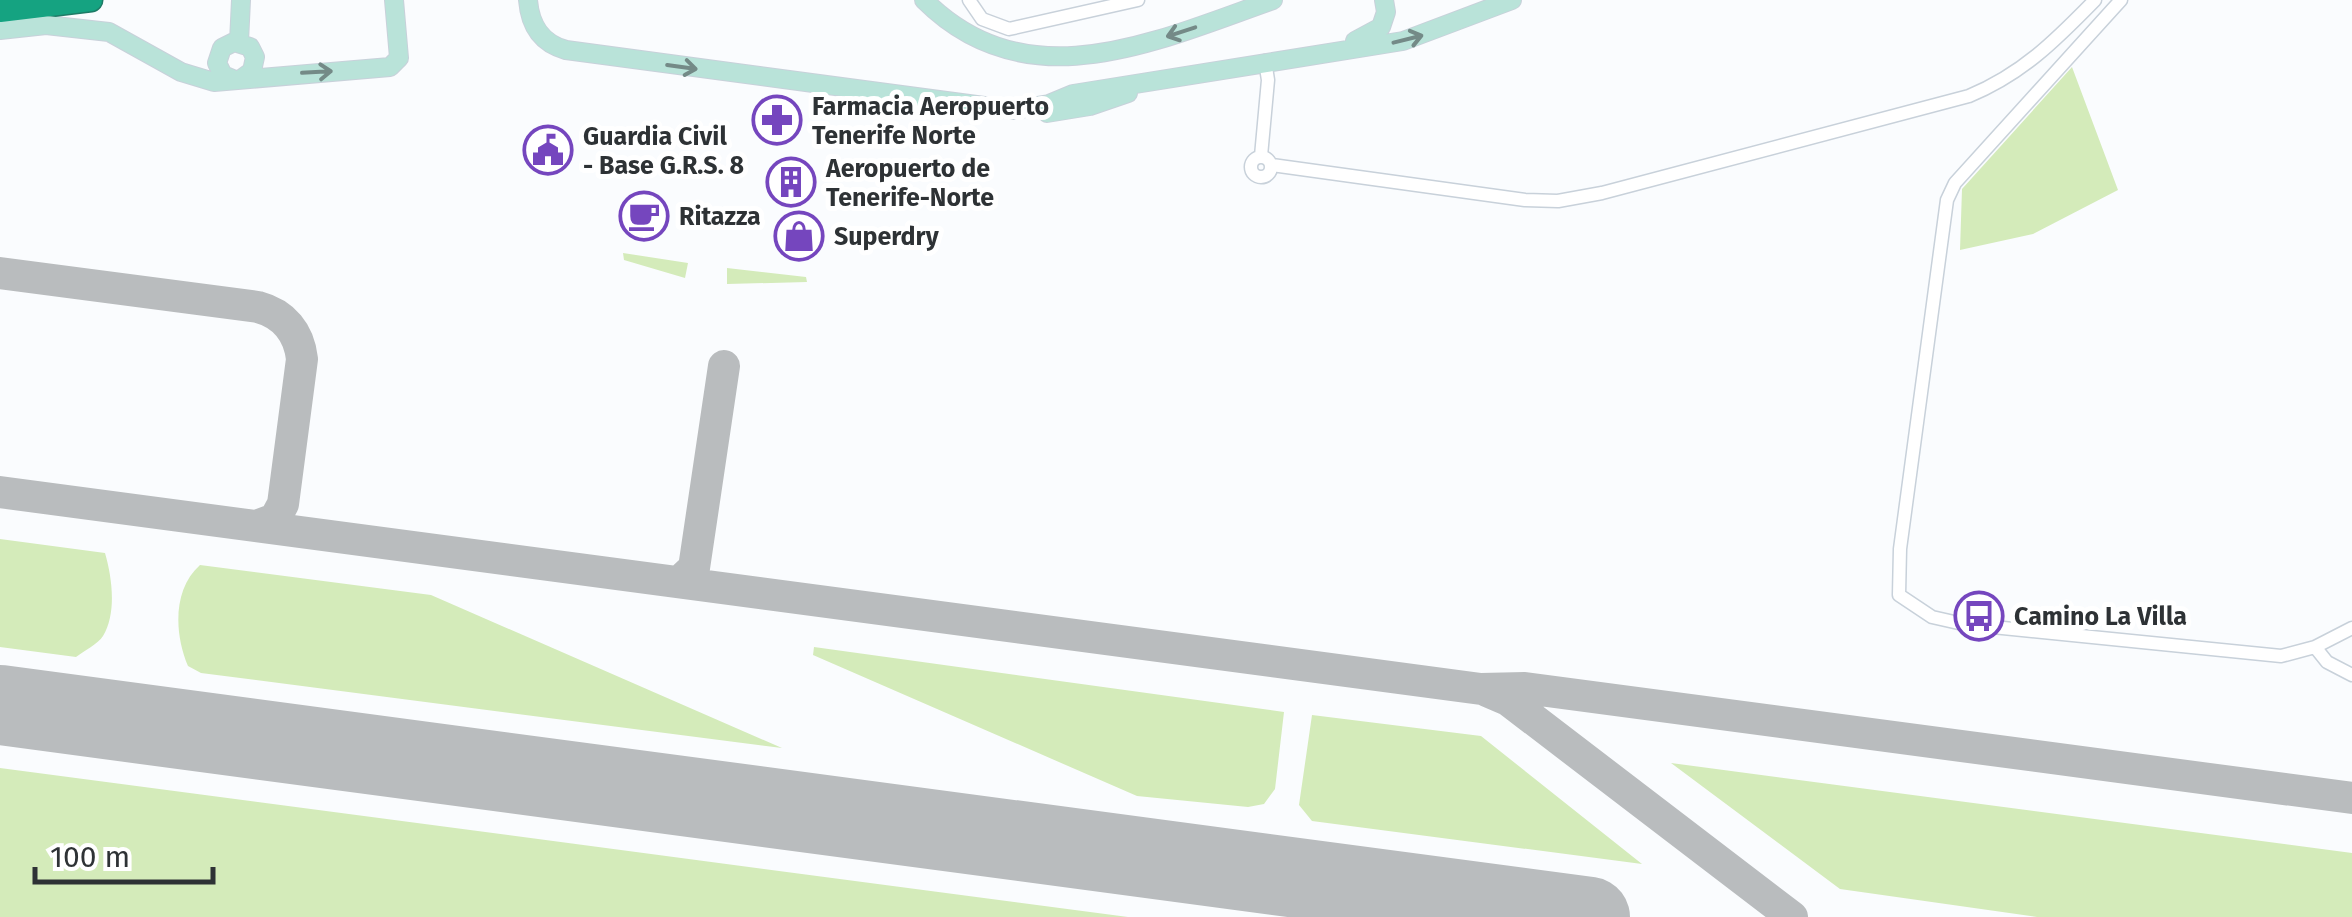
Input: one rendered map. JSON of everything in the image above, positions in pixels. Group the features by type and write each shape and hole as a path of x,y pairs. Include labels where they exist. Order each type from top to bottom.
{"highway":[{"path":"0,11 91,0"}],"main road":[{"path":"528,0 524,22 534,44 544,50 1022,109 1073,94 1403,41 1512,0"},
{"path":"924,0 954,26 985,43 1017,54 1064,58 1134,46 1273,0"},
{"path":"1312,54 1376,32 1385,18 1384,0"},
{"path":"0,30 46,25 109,32 206,81 238,80 390,67 399,58 397,2"},
{"path":"238,42 241,7"},
{"path":"173,65 190,66 217,58 226,45 238,42 250,48 255,61 250,74 238,80 223,75 217,58"},
{"path":"975,106 1021,116 1046,113 1100,103 1160,82"}],"street":[{"path":"969,0 982,19 1009,29 1138,0"},
{"path":"1265,61 1266,160 1525,200 1558,201 1602,193 1969,96 2033,62 2094,0"},
{"path":"2121,0 1955,183 1947,200 1900,549 1900,595 1932,617 1963,624 2282,656 2315,647 2352,628"},
{"path":"2315,647 2327,662 2352,675"}],"green space":[{"path":"2072,67 2118,190 2033,234 1960,250 1962,189"},
{"path":"623,253 688,263 685,278 624,260"},
{"path":"727,268 806,277 807,282 727,284"},
{"path":"0,539 105,553 112,606 101,639 76,657 0,647"},
{"path":"200,565 431,595 782,748 201,673 188,666 179,626 185,586"},
{"path":"814,647 1284,712 1275,789 1264,804 1248,807 1137,796 813,655"},
{"path":"1312,715 1481,736 1642,864 1312,821 1299,805"},
{"path":"1671,763 2352,853 2352,917 2037,917 1840,889"},
{"path":"0,768 1128,917 0,917"}],"taxiway":[{"path":"0,273 258,307 283,319 298,340 302,359 283,504 275,519 256,526"},
{"path":"679,582 694,568 724,366"},
{"path":"0,492 1481,689 1525,688 2352,798"},
{"path":"1487,691 1508,700 1792,917"}],"runway":[{"path":"0,705 1590,917"}],"place":[{"name":"Farmacia Aeropuerto Tenerife Norte","path":"777,120"},
{"name":"Guardia Civil - Base G.R.S. 8","path":"548,150"},
{"name":"Aeropuerto de Tenerife-Norte","path":"791,182"},
{"name":"Ritazza","path":"644,216"},
{"name":"Superdry","path":"799,236"},
{"name":"Camino La Villa","path":"1979,616"}]}
